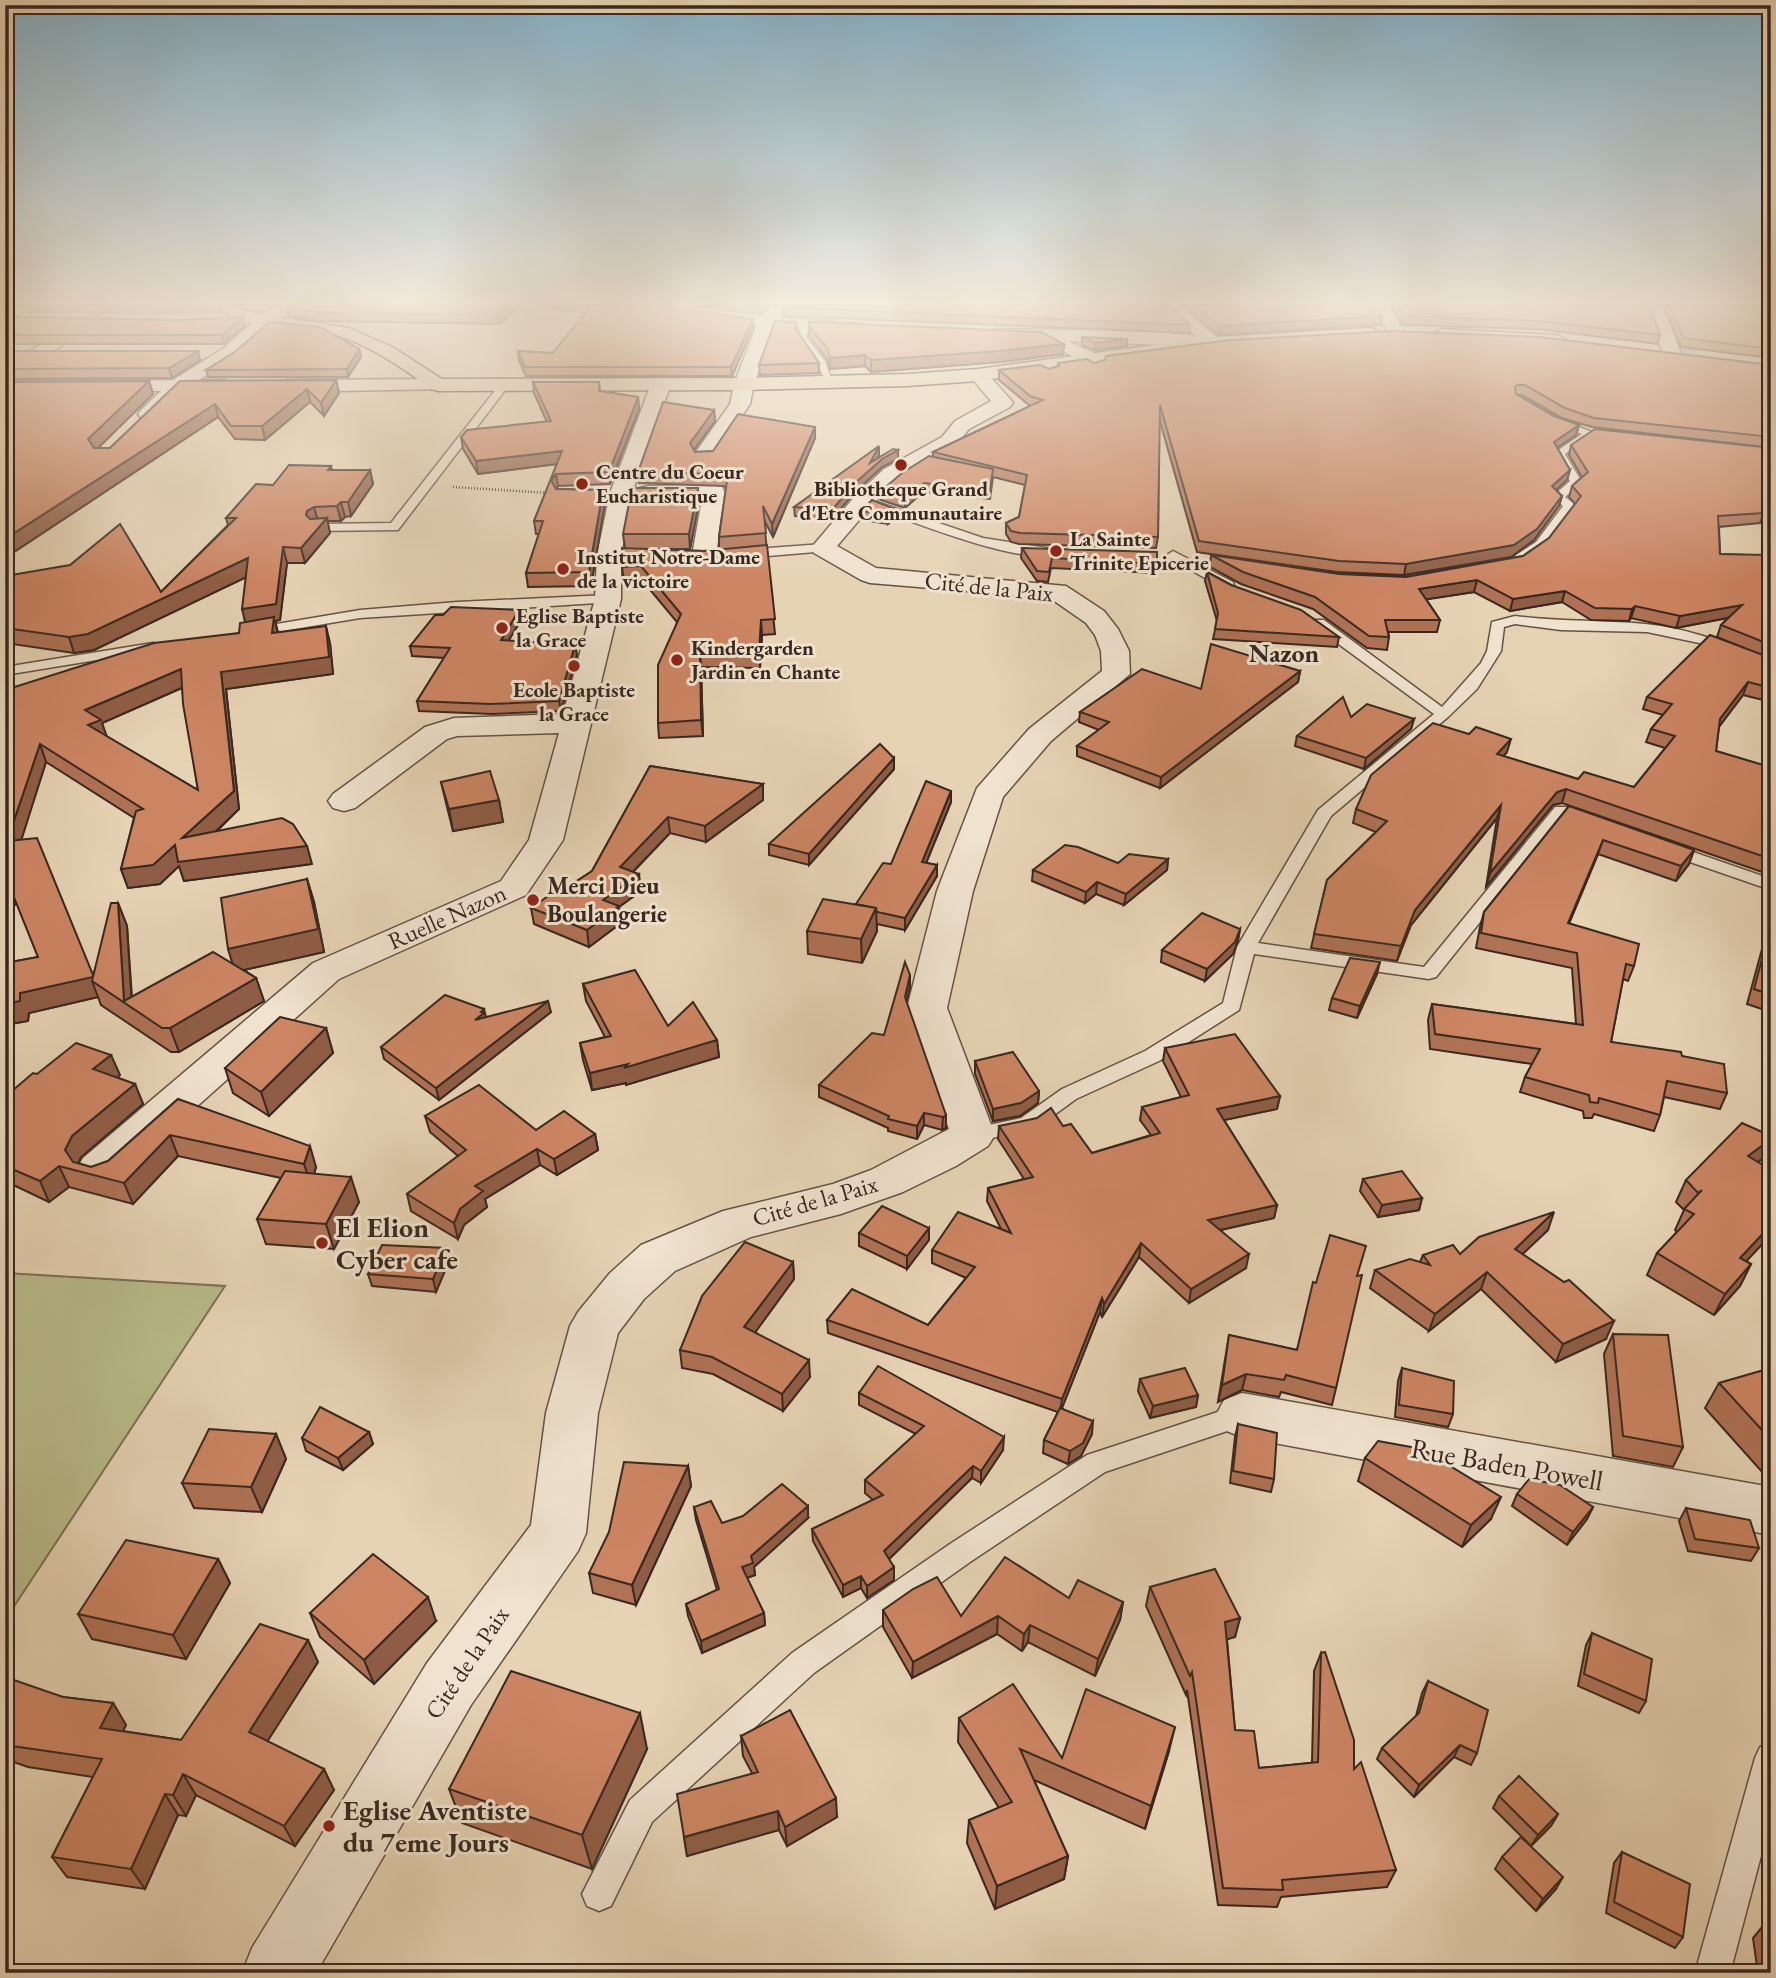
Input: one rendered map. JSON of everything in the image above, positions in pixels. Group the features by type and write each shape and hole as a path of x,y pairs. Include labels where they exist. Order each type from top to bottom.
{"street":[{"path":"132,429 165,397"},
{"name":"Ruelle Nazon","path":"99,1169 326,971 514,888 546,839 608,600 621,493 656,397"},
{"path":"704,456 707,446 735,413 744,397"},
{"path":"823,548 864,500 892,474 949,441 962,425 1003,403 998,397"},
{"path":"566,494 714,492 708,556"},
{"name":"Cité de la Paix","path":"277,1973 449,1684 558,1533 572,1413 595,1326 627,1286 658,1258 739,1223 841,1198 887,1181 941,1155 973,1135 927,1008 955,891 988,795 1040,735 1116,674 1115,651 1095,617 1056,591 870,575 823,548"},
{"path":"344,801 436,733 454,727 576,723"},
{"name":"Rue Baden Powell","path":"1242,1415 1770,1514"}],"lane":[{"path":"318,528 394,527 493,397"},
{"path":"1503,564 1516,562 1540,545 1570,505 1558,497 1576,482 1559,453 1596,434 1547,416"},
{"path":"864,500 934,526 1018,551 1057,552"},
{"path":"708,556 823,548"},
{"path":"1214,561 1167,555 1247,593"},
{"path":"237,634 374,613 457,606 608,600"},
{"path":"1307,614 1443,714"},
{"path":"973,1135 1027,1124 1069,1094 1152,1056 1232,1006 1246,947 1324,813 1470,689 1496,645 1497,625 1515,620 1561,626 1647,628 1708,641 1771,665"},
{"path":"5,671 169,645"},
{"path":"1246,947 1429,972 1561,810 1600,824"},
{"path":"1653,842 1771,885"},
{"path":"599,1894 641,1811 803,1663 960,1553 1096,1463 1242,1415"},
{"path":"1712,1973 1771,1758"}],"path":[{"path":"424,485 566,494"}],"green space":[{"path":"5,1273 225,1286 5,1620"}],"building":[{"path":"5,397 132,397 88,439 94,448 110,448 163,397 297,397 262,426 231,426 215,404 5,539"},
{"path":"540,397 638,397 609,472 556,474 551,480 556,489 603,490 589,572 526,573 543,521 534,521 562,451 476,461 461,437 467,430 551,421"},
{"path":"1034,397 1522,397 1554,416 1579,425 1554,442 1570,470 1552,486 1562,496 1537,529 1514,545 1406,564 1339,561 1199,541 1160,405 1158,537 1011,531 1006,523 1019,517 1027,475 933,452 1043,400"},
{"path":"1546,397 1771,397 1771,437 1594,418 1565,408"},
{"path":"663,402 714,410 690,443 695,452 713,451 738,414 815,427 772,524 763,506 766,533 719,537 727,481 723,474 638,472"},
{"path":"1595,429 1771,448 1771,501 1767,500 1764,513 1718,516 1720,554 1771,556 1771,645 1721,625 1742,605 1680,616 1635,606 1632,609 1595,608 1565,591 1513,599 1477,580 1419,589 1440,620 1385,620 1389,637 1369,636 1315,597 1243,572 1211,555 1339,574 1406,577 1523,556 1549,538 1581,496 1572,486 1588,472 1571,445"},
{"path":"879,446 870,463 893,449 898,450 882,459 854,484 832,510 794,507"},
{"path":"929,456 993,469 990,490 924,483 905,500 881,491 902,473"},
{"path":"289,465 331,466 328,470 370,470 348,502 341,502 337,506 314,507 307,511 306,515 310,519 327,518 301,548 283,547 276,604 242,609 248,558 88,634 69,637 5,628 5,576 70,565 120,524 161,592 236,518 226,518 256,484 273,485"},
{"path":"632,488 698,488 689,534 623,534"},
{"path":"872,500 895,509 888,515 862,511"},
{"path":"767,545 775,619 761,620 759,653 700,652 701,720 658,723 658,665 681,614 641,566 622,567 622,548 704,551"},
{"path":"1022,548 1157,552 1157,564 1052,558 1049,572 1037,571"},
{"path":"1207,572 1231,585 1301,610 1339,637 1215,629 1218,613"},
{"path":"451,607 519,610 501,640 575,645 559,701 490,704 417,701 450,648 410,646 435,615 443,615"},
{"path":"274,617 272,633 326,626 329,657 221,672 234,791 182,838 282,818 293,824 307,846 178,862 175,845 153,865 121,869 136,811 143,809 40,744 7,841 37,838 93,977 20,993 20,1001 5,1004 5,963 38,957 9,885 5,887 5,690 154,643 239,633 240,623","holes":["181,669 183,704 198,790 88,725 101,720 85,710"]},
{"path":"1710,635 1771,658 1771,688 1748,682 1720,719 1716,751 1763,765 1768,758 1771,759 1771,859 1566,789 1557,792 1490,873 1501,805 1415,910 1401,946 1314,934 1327,880 1387,821 1356,809 1371,775 1433,723 1469,734 1476,727 1511,739 1497,754 1578,779 1584,772 1634,787 1675,736 1651,729 1672,704 1647,697"},
{"path":"1211,644 1300,671 1161,777 1077,746 1109,722 1080,712 1142,669 1201,689"},
{"path":"1343,697 1351,717 1367,704 1414,719 1366,758 1297,736"},
{"path":"880,744 894,758 809,854 769,844"},
{"path":"650,766 763,784 705,826 668,817 620,867 639,874 603,900 619,906 587,930 531,908 564,885 569,886 592,871"},
{"path":"490,771 499,800 449,809 441,782"},
{"path":"926,781 951,791 922,862 937,865 905,918 856,904 883,863 891,864"},
{"path":"1569,806 1694,850 1681,866 1603,840 1568,923 1639,944 1634,966 1626,964 1611,1042 1681,1052 1682,1056 1724,1064 1727,1093 1667,1081 1660,1115 1599,1098 1598,1103 1590,1102 1589,1095 1525,1077 1540,1049 1435,1034 1432,1004 1583,1025 1577,953 1481,933 1484,912"},
{"path":"1065,845 1078,847 1118,863 1129,854 1168,859 1126,894 1097,882 1086,892 1033,870"},
{"path":"307,879 318,929 228,949 221,898"},
{"path":"823,899 876,908 861,939 807,931"},
{"path":"111,903 118,903 124,1001 213,952 256,978 170,1028 162,1028 92,981"},
{"path":"1202,913 1240,929 1235,942 1207,969 1162,950"},
{"path":"1771,925 1771,995 1754,989"},
{"path":"1350,958 1380,962 1360,1006 1332,998"},
{"path":"905,962 910,975 905,997 946,1115 943,1117 924,1113 917,1126 888,1119 889,1116 819,1085 872,1033 884,1035"},
{"path":"635,970 668,1026 693,1002 717,1040 624,1068 628,1064 590,1073 580,1043 611,1036 583,984"},
{"path":"445,995 484,1009 481,1012 484,1013 475,1020 548,1001 436,1088 381,1047"},
{"path":"280,1017 326,1028 261,1092 225,1068"},
{"path":"1235,1034 1280,1096 1217,1109 1277,1205 1208,1220 1249,1254 1191,1289 1141,1243 1104,1304 1102,1298 1062,1399 827,1320 852,1289 928,1325 975,1267 932,1250 958,1212 1011,1233 988,1188 1033,1177 999,1126 1037,1118 1051,1108 1063,1126 1071,1124 1092,1153 1160,1133 1142,1107 1189,1095 1165,1048"},
{"path":"76,1043 111,1055 93,1069 135,1084 72,1136 65,1150 73,1162 91,1167 108,1161 178,1099 310,1146 304,1164 170,1135 124,1183 59,1166 40,1181 5,1166 5,1097 33,1073 37,1074"},
{"path":"1013,1052 1039,1091 1021,1103 993,1109 975,1061"},
{"path":"479,1085 536,1130 564,1111 595,1134 554,1159 537,1149 475,1186 483,1191 460,1209 454,1223 407,1194 466,1150 425,1116"},
{"path":"1742,1123 1771,1136 1771,1139 1748,1156 1771,1170 1771,1225 1740,1258 1751,1264 1725,1294 1657,1253 1694,1214 1684,1209 1702,1190 1698,1193 1686,1180"},
{"path":"285,1171 351,1177 326,1224 257,1219"},
{"path":"1402,1171 1422,1198 1382,1205 1363,1179"},
{"path":"882,1206 929,1228 907,1256 859,1233"},
{"path":"1554,1212 1515,1249 1564,1282 1569,1280 1614,1321 1563,1344 1487,1272 1435,1314 1375,1270 1410,1259 1430,1265 1423,1255 1453,1245 1460,1254 1479,1237"},
{"path":"1330,1235 1366,1246 1357,1276 1362,1275 1336,1388 1286,1375 1284,1380 1246,1374 1222,1385 1229,1335 1297,1350 1313,1282 1316,1283"},
{"path":"745,1242 793,1262 744,1327 809,1360 782,1394 712,1357 680,1350 702,1296"},
{"path":"382,1245 446,1248 433,1279 368,1274"},
{"path":"1613,1334 1668,1335 1683,1447 1623,1436"},
{"path":"878,1366 1004,1437 981,1471 973,1466 884,1551 894,1567 867,1586 861,1576 843,1585 812,1529 883,1495 865,1480 924,1426 859,1393"},
{"path":"1185,1368 1198,1395 1153,1406 1140,1379"},
{"path":"1402,1368 1454,1381 1453,1414 1399,1405"},
{"path":"1771,1368 1771,1440 1719,1383"},
{"path":"320,1407 369,1432 338,1458 302,1438"},
{"path":"1060,1408 1093,1421 1083,1443 1070,1451 1044,1440"},
{"path":"1238,1424 1277,1433 1274,1479 1233,1471"},
{"path":"209,1429 276,1434 251,1487 182,1483"},
{"path":"1378,1441 1422,1449 1501,1497 1471,1525 1365,1458"},
{"path":"624,1462 688,1466 632,1585 589,1573 609,1532"},
{"path":"1529,1479 1560,1485 1593,1507 1573,1532 1517,1494"},
{"path":"782,1484 808,1506 751,1556 753,1563 742,1567 764,1613 701,1641 686,1604 719,1589 694,1507 711,1501 722,1523 743,1516"},
{"path":"1686,1508 1750,1520 1759,1548 1695,1539"},
{"path":"126,1540 218,1559 173,1635 78,1614"},
{"path":"373,1554 428,1597 364,1660 310,1613"},
{"path":"1005,1557 1069,1598 1078,1580 1123,1602 1098,1659 1030,1625 1024,1634 998,1616 913,1662 883,1610 913,1589 937,1577 961,1616"},
{"path":"1215,1569 1240,1618 1225,1622 1235,1730 1254,1731 1259,1768 1318,1762 1321,1653 1325,1652 1354,1740 1354,1769 1361,1762 1396,1870 1282,1880 1283,1890 1223,1888 1192,1672 1190,1676 1150,1587"},
{"path":"260,1624 308,1640 249,1732 324,1769 284,1826 183,1774 173,1795 165,1794 131,1869 52,1857 102,1759 5,1744 5,1682 8,1678 63,1697 113,1703 100,1728 181,1740"},
{"path":"1592,1633 1652,1659 1646,1701 1584,1674"},
{"path":"511,1671 640,1713 582,1835 449,1789"},
{"path":"1428,1681 1488,1710 1477,1753 1460,1745 1419,1785 1382,1748 1419,1713"},
{"path":"1013,1684 1062,1758 1086,1689 1175,1727 1151,1806 1020,1749 1068,1856 997,1886 969,1820 1012,1802 959,1718"},
{"path":"790,1710 836,1798 785,1827 778,1811 684,1837 677,1794 758,1772 741,1736"},
{"path":"1519,1776 1558,1814 1538,1835 1499,1796"},
{"path":"1521,1837 1563,1877 1543,1899 1502,1857"},
{"path":"1622,1852 1690,1884 1683,1937 1614,1902"},
{"path":"1762,1927 1771,1929 1771,1973 1770,1973"}],"place":[{"name":"Bibliotheque Grand d'Etre Communautaire","path":"901,465"},
{"name":"Centre du Coeur Eucharistique","path":"582,484"},
{"name":"La Sainte Trinite Epicerie","path":"1056,551"},
{"name":"Institut Notre-Dame de la victoire","path":"563,569"},
{"name":"Eglise Baptiste la Grace","path":"502,628"},
{"name":"Kindergarden Jardin en Chante","path":"677,660"},
{"name":"Ecole Baptiste la Grace","path":"574,666"},
{"name":"Merci Dieu Boulangerie","path":"533,900"},
{"name":"El Elion Cyber cafe","path":"322,1243"},
{"name":"Eglise Aventiste du 7eme Jours","path":"329,1826"}],"district":[{"name":"Nazon","path":"1284,653"}]}
